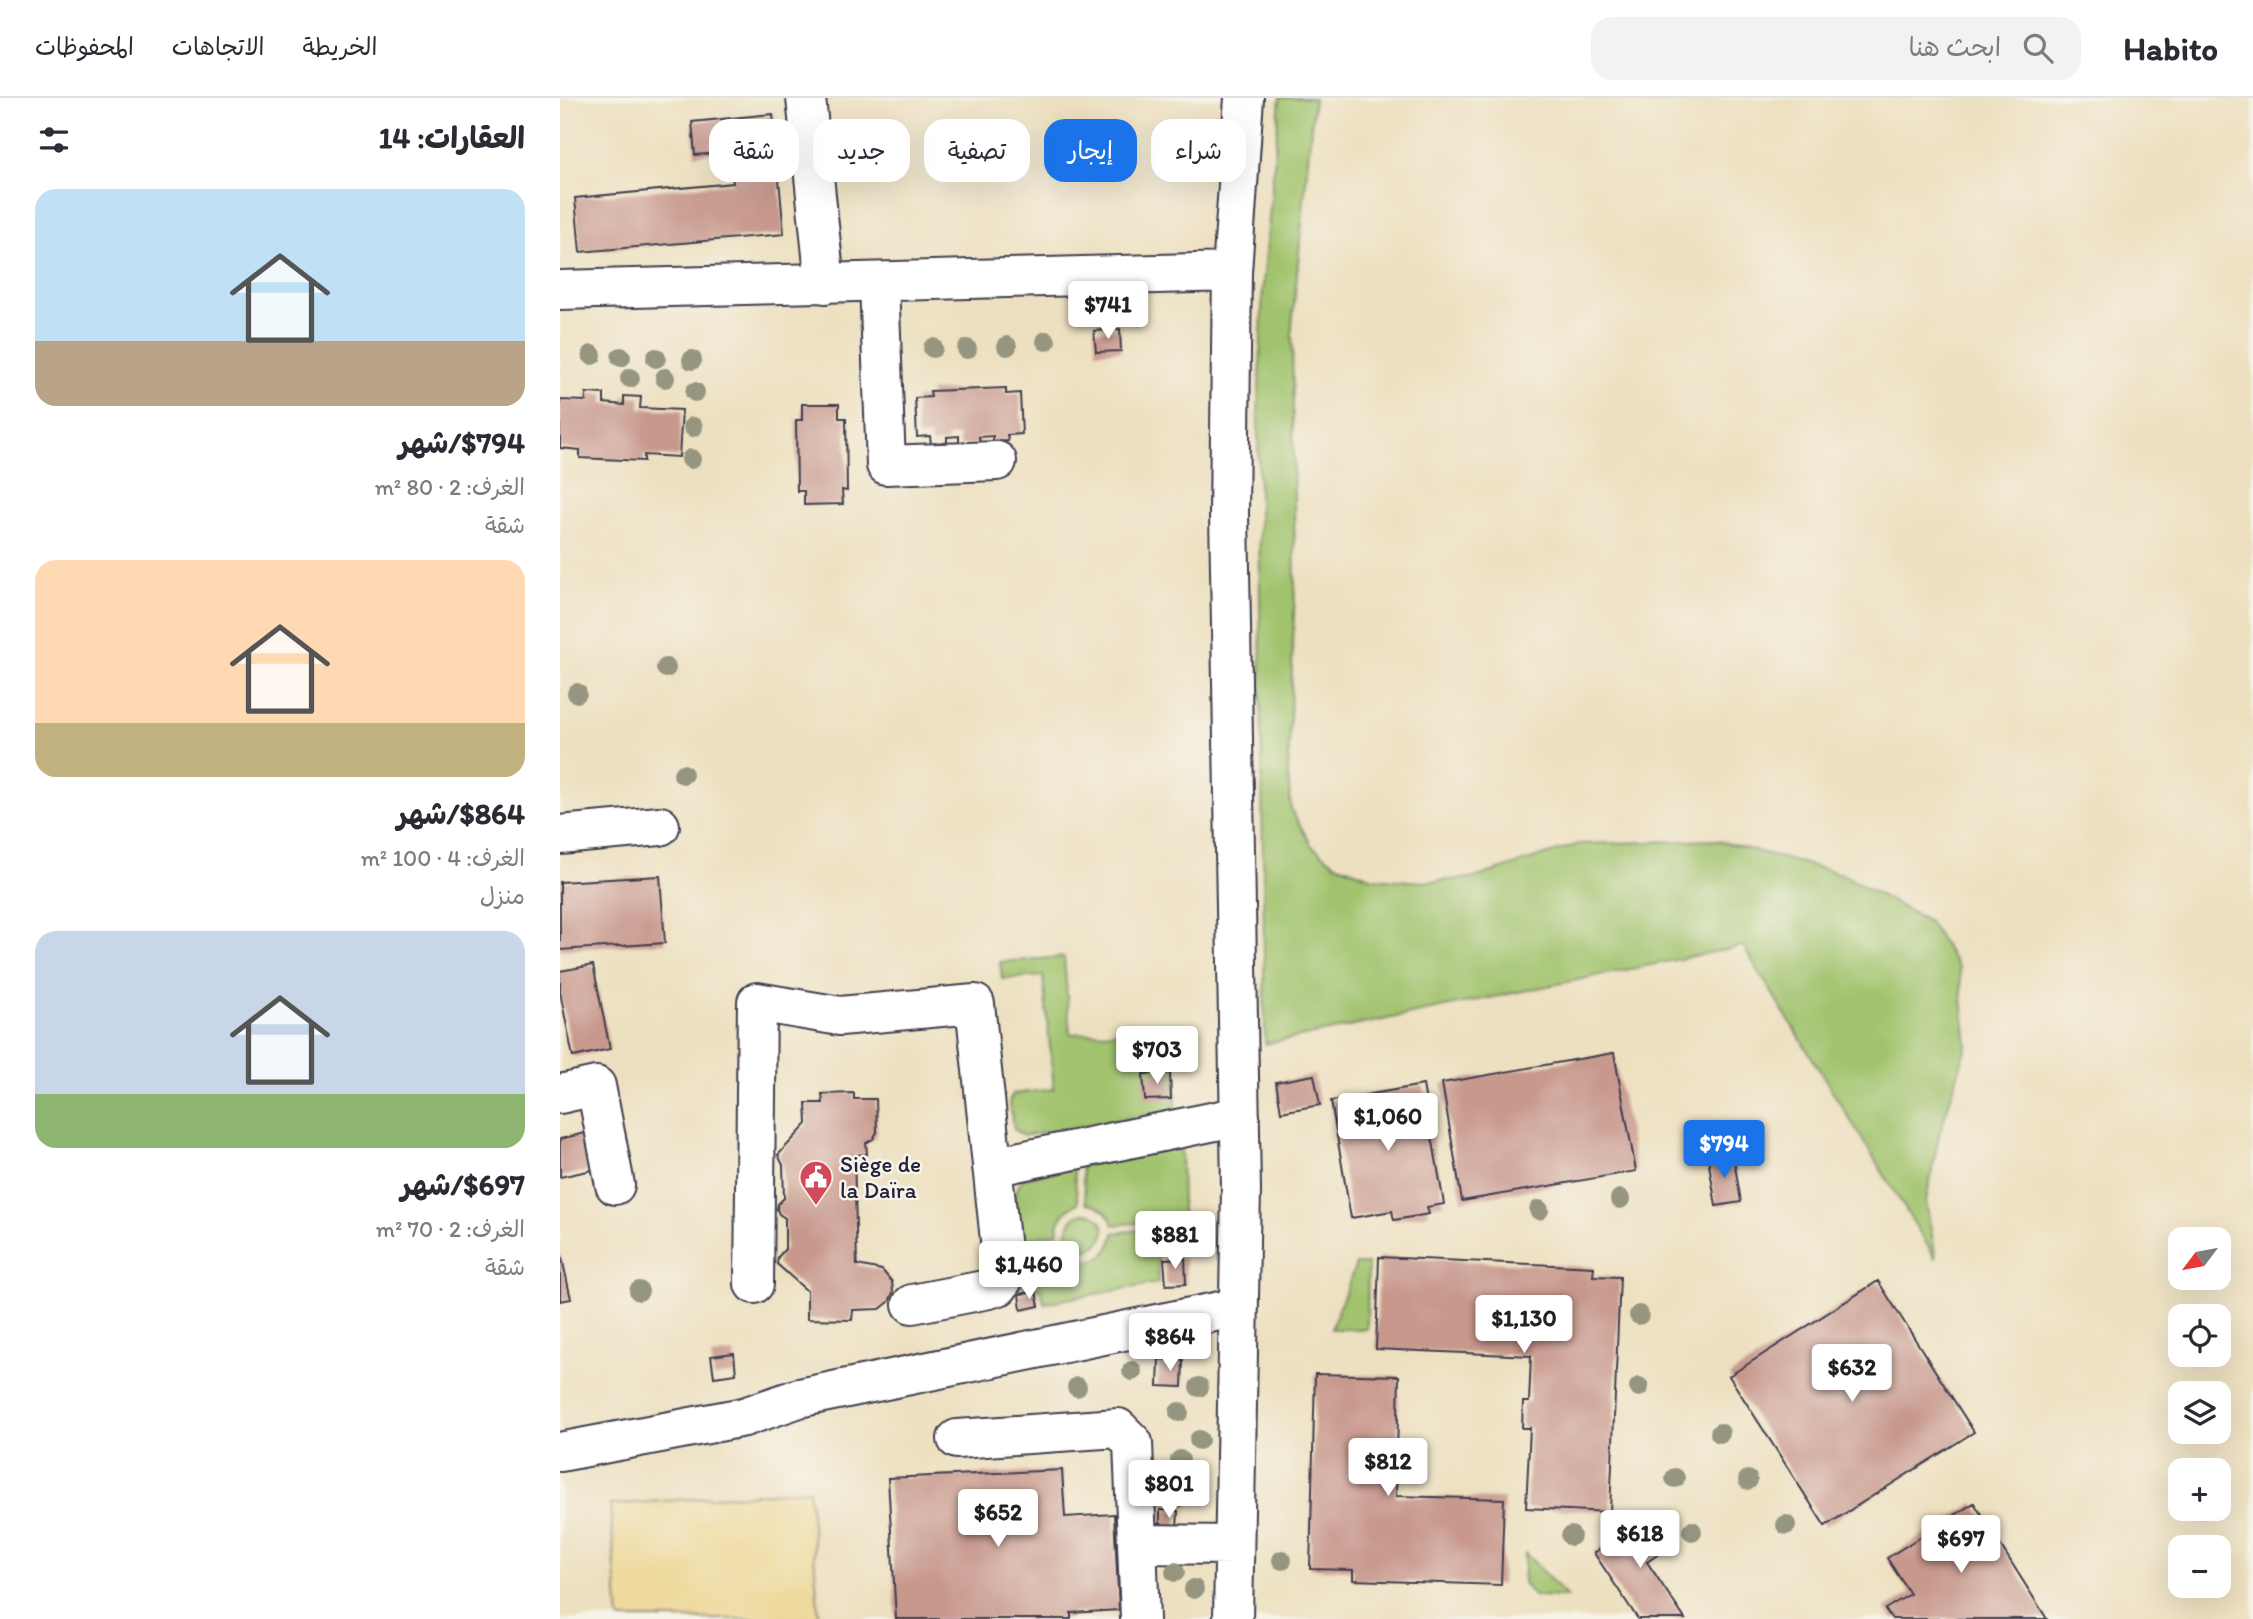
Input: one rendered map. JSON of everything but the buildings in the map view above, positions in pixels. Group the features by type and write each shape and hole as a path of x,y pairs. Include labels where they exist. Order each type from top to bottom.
{"street":[{"path":"806,98 825,284"},
{"path":"1233,1619 1240,1116 1229,513 1232,272 1244,98"},
{"path":"560,290 1232,272"},
{"path":"879,282 886,466 997,461"},
{"path":"560,835 660,826"},
{"path":"754,1284 757,1002 840,1016 975,1004 1004,1278 999,1286 989,1289 912,1304"},
{"path":"560,1094 596,1086 615,1185"},
{"path":"992,1167 1240,1116"},
{"path":"560,1452 744,1417 799,1398 1239,1307"},
{"path":"957,1439 1118,1429 1133,1443 1140,1619"},
{"path":"1137,1544 1234,1545"}],"green space":[{"path":"1280,98 1314,98 1292,325 1295,588 1288,773 1291,810 1312,846 1336,864 1374,878 1423,882 1474,878 1579,844 1715,840 1842,874 1929,922 1959,968 1967,1046 1939,1135 1926,1201 1936,1259 1743,946 1265,1044 1258,419 1263,285"},
{"path":"1064,957 1070,1034 1175,1030 1176,1110 1023,1136 1014,1129 1009,1102 1013,1094 1054,1089 1043,976 1002,979 1000,962"},
{"path":"1181,1144 1182,1214 1158,1217 1158,1221 1114,1225 1103,1210 1086,1203 1081,1166"},
{"path":"1073,1166 1078,1203 1063,1215 1057,1233 1021,1240 1014,1196 1022,1179"},
{"path":"1086,1213 1099,1218 1104,1231 1099,1244 1086,1249 1073,1244 1068,1231 1073,1218"},
{"path":"1157,1228 1158,1283 1044,1303 1041,1288 1025,1289 1021,1249 1059,1243 1074,1257 1091,1260 1106,1252 1114,1233"},
{"path":"1356,1264 1368,1264 1367,1329 1331,1329"},
{"path":"1525,1552 1567,1597 1533,1596 1523,1583"}],"sand":[{"path":"809,1490 819,1619 619,1619 610,1505"}],"place":[{"name":"Siège de la Daïra","path":"816,1207"}]}
